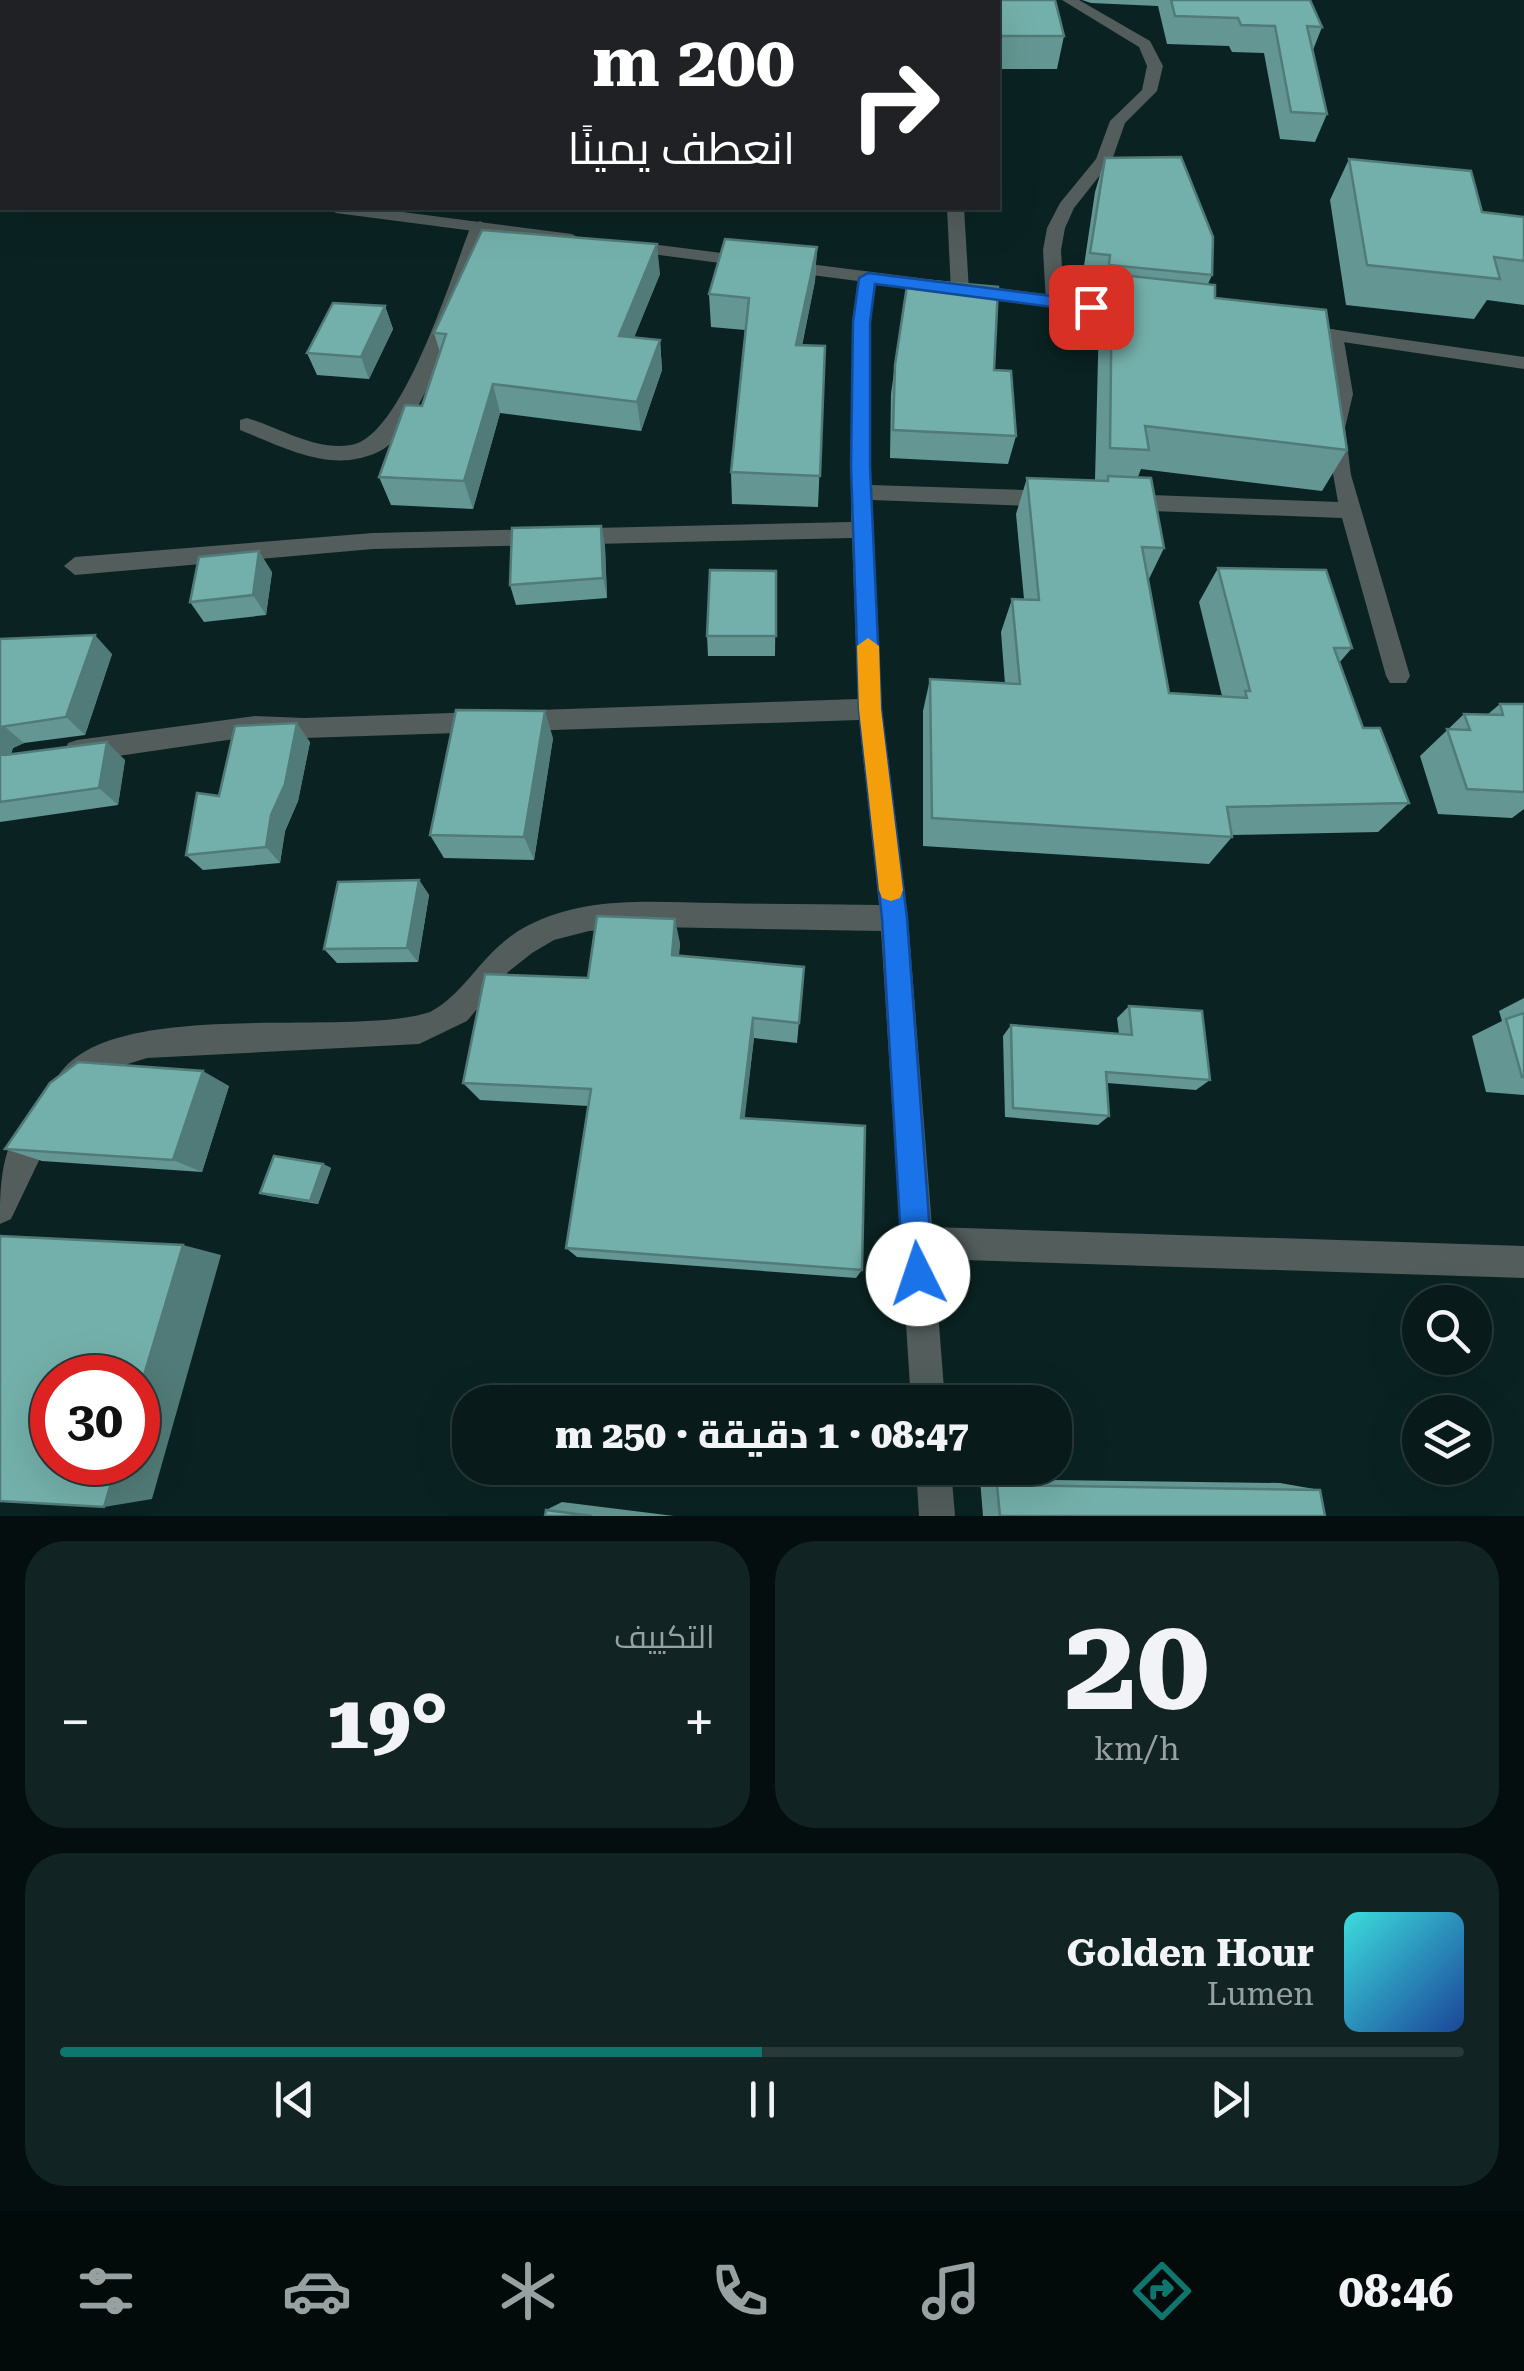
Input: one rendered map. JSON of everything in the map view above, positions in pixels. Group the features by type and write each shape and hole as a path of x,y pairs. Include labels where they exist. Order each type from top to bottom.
{"street":[{"path":"1055,303 1052,250 1056,228 1066,207 1104,160 1118,120 1149,91 1156,66 1145,44 1069,0"},
{"path":"352,210 1159,314"},
{"path":"955,210 960,290"},
{"path":"247,425 304,446 345,453 364,449 386,436 408,402 480,226"},
{"path":"868,278 861,322 861,492 870,709 894,918 927,1385"},
{"path":"1268,326 1524,363"},
{"path":"1333,336 1344,394 1335,438 1348,510 1398,676"},
{"path":"861,492 1348,510"},
{"path":"75,566 373,542 862,530"},
{"path":"44,755 255,726 870,709"},
{"path":"0,1208 23,1155 54,1105 76,1077 104,1057 147,1044 419,1030 441,1024 460,1012 496,964 520,944 584,919 654,914 894,918"},
{"path":"915,1242 1524,1262"},
{"path":"935,1485 938,1516"}],"building":[{"path":"1000,0 1055,0 1064,36 1000,36"},
{"path":"1171,0 1310,0 1322,27 1307,26 1327,114 1291,112 1275,26 1241,25 1238,18 1175,16"},
{"path":"1181,157 1213,237 1212,275 1109,265 1110,255 1090,253 1105,158"},
{"path":"1349,159 1471,171 1482,212 1524,217 1524,261 1494,257 1500,279 1367,265"},
{"path":"482,230 657,244 619,336 660,340 637,402 493,384 464,481 379,477 405,405 422,406 446,334 434,333"},
{"path":"725,239 817,247 796,345 825,346 820,476 731,472 749,298 709,294"},
{"path":"1112,274 1215,285 1215,298 1326,310 1347,450 1145,426 1149,450 1110,448"},
{"path":"908,279 998,287 994,370 1011,371 1016,436 893,430 895,365"},
{"path":"333,303 385,306 361,357 307,353"},
{"path":"1108,476 1151,478 1164,548 1142,547 1169,693 1247,698 1245,691 1250,691 1218,568 1326,570 1352,648 1334,648 1363,728 1380,728 1409,803 1227,807 1232,837 932,818 930,679 1020,684 1012,599 1039,600 1027,478 1108,481"},
{"path":"601,526 603,578 510,585 512,528"},
{"path":"259,551 253,595 190,602 199,557"},
{"path":"710,570 776,571 776,636 707,636"},
{"path":"95,635 66,717 0,727 0,639"},
{"path":"1500,704 1524,704 1524,792 1467,789 1447,729 1470,730 1464,714 1503,715"},
{"path":"456,710 545,711 524,837 430,835"},
{"path":"297,723 285,784 271,815 266,847 186,855 197,793 219,796 235,726"},
{"path":"107,742 99,788 0,802 0,754"},
{"path":"419,880 407,948 324,949 338,882"},
{"path":"597,916 675,919 672,955 804,967 799,1023 753,1018 741,1118 865,1126 862,1270 566,1248 591,1089 463,1083 485,974 588,978"},
{"path":"1129,1006 1202,1011 1210,1080 1106,1072 1109,1116 1013,1108 1011,1025 1132,1035"},
{"path":"1524,1013 1524,1077 1522,1077 1506,1019"},
{"path":"78,1062 203,1071 173,1160 5,1149 50,1083"},
{"path":"274,1156 323,1164 310,1201 260,1193"},
{"path":"0,1236 183,1245 150,1355 30,1355 30,1485 110,1485 104,1507 0,1501"},
{"path":"997,1485 1320,1490 1325,1516 1000,1516"},
{"path":"546,1510 592,1516 545,1516"}],"slow traffic":[{"path":"868,646 870,709 891,890"}],"route":[{"path":"918,1274 894,918 870,709 860,466 861,322 868,278 1091,307"}]}
